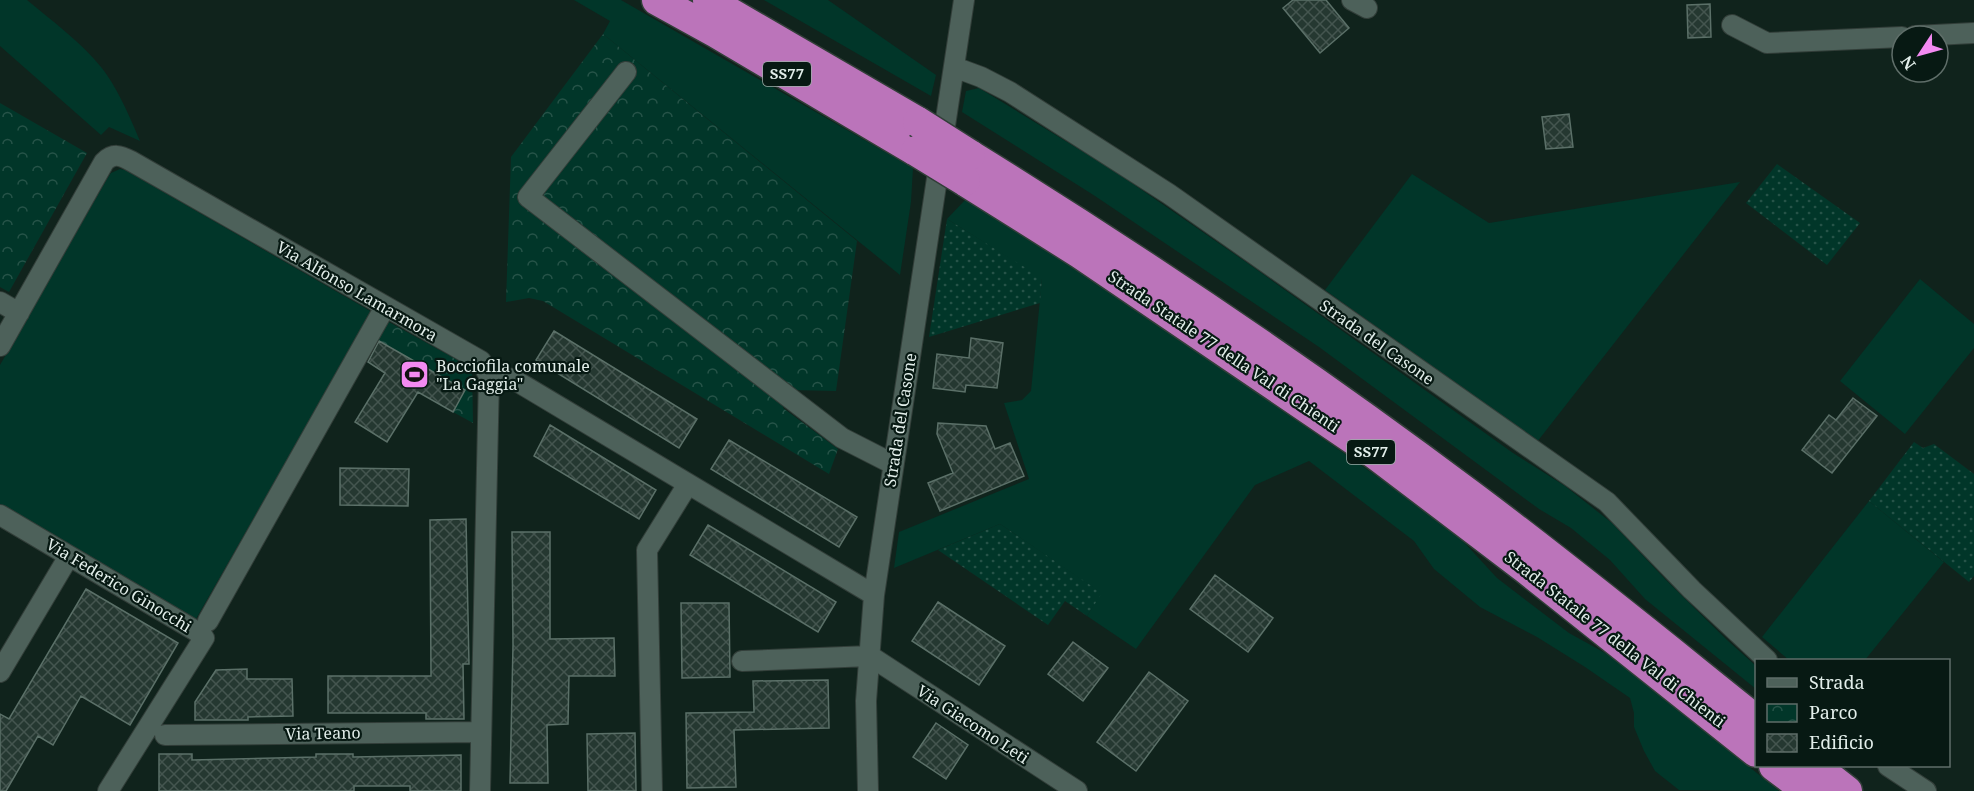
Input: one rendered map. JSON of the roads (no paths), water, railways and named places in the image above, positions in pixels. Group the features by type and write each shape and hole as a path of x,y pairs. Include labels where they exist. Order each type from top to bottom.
{"highway":[{"name":"Strada Statale 77 della Val di Chienti","path":"657,0 917,136"},
{"name":"Strada Statale 77 della Val di Chienti","path":"708,0 968,168 1081,254 1375,454 1508,554 1755,751"},
{"name":"Strada Statale 77 della Val di Chienti","path":"968,168 1085,227 1252,337 1469,494 1755,719"},
{"path":"1777,767 1807,791"},
{"path":"1817,767 1847,791"}],"street":[{"name":"Strada del Casone","path":"868,791 866,701 874,595 964,0"},
{"path":"1732,25 1767,43 1890,38"},
{"path":"1950,34 1974,33"},
{"name":"Strada del Casone","path":"954,67 981,77 1010,92 1169,194 1607,502 1692,590 1766,659"},
{"path":"626,72 528,197 842,438 893,464"},
{"name":"Via Alfonso Lamarmora","path":"0,346 104,162 116,155 131,161 481,361 489,376"},
{"path":"0,302 19,313"},
{"path":"208,621 385,307"},
{"path":"480,791 489,376 513,379 874,595"},
{"path":"652,791 647,550 688,484"},
{"name":"Via Federico Ginocchi","path":"0,515 201,634 204,638 108,791"},
{"path":"0,672 69,556"},
{"path":"742,661 870,656"},
{"name":"Via Giacomo Leti","path":"870,656 1077,791"},
{"name":"Via Teano","path":"165,735 481,732"},
{"path":"1891,767 1926,791"}],"place":[{"name":"Bocciofila comunale \"La Gaggia\"","path":"415,375"}]}
